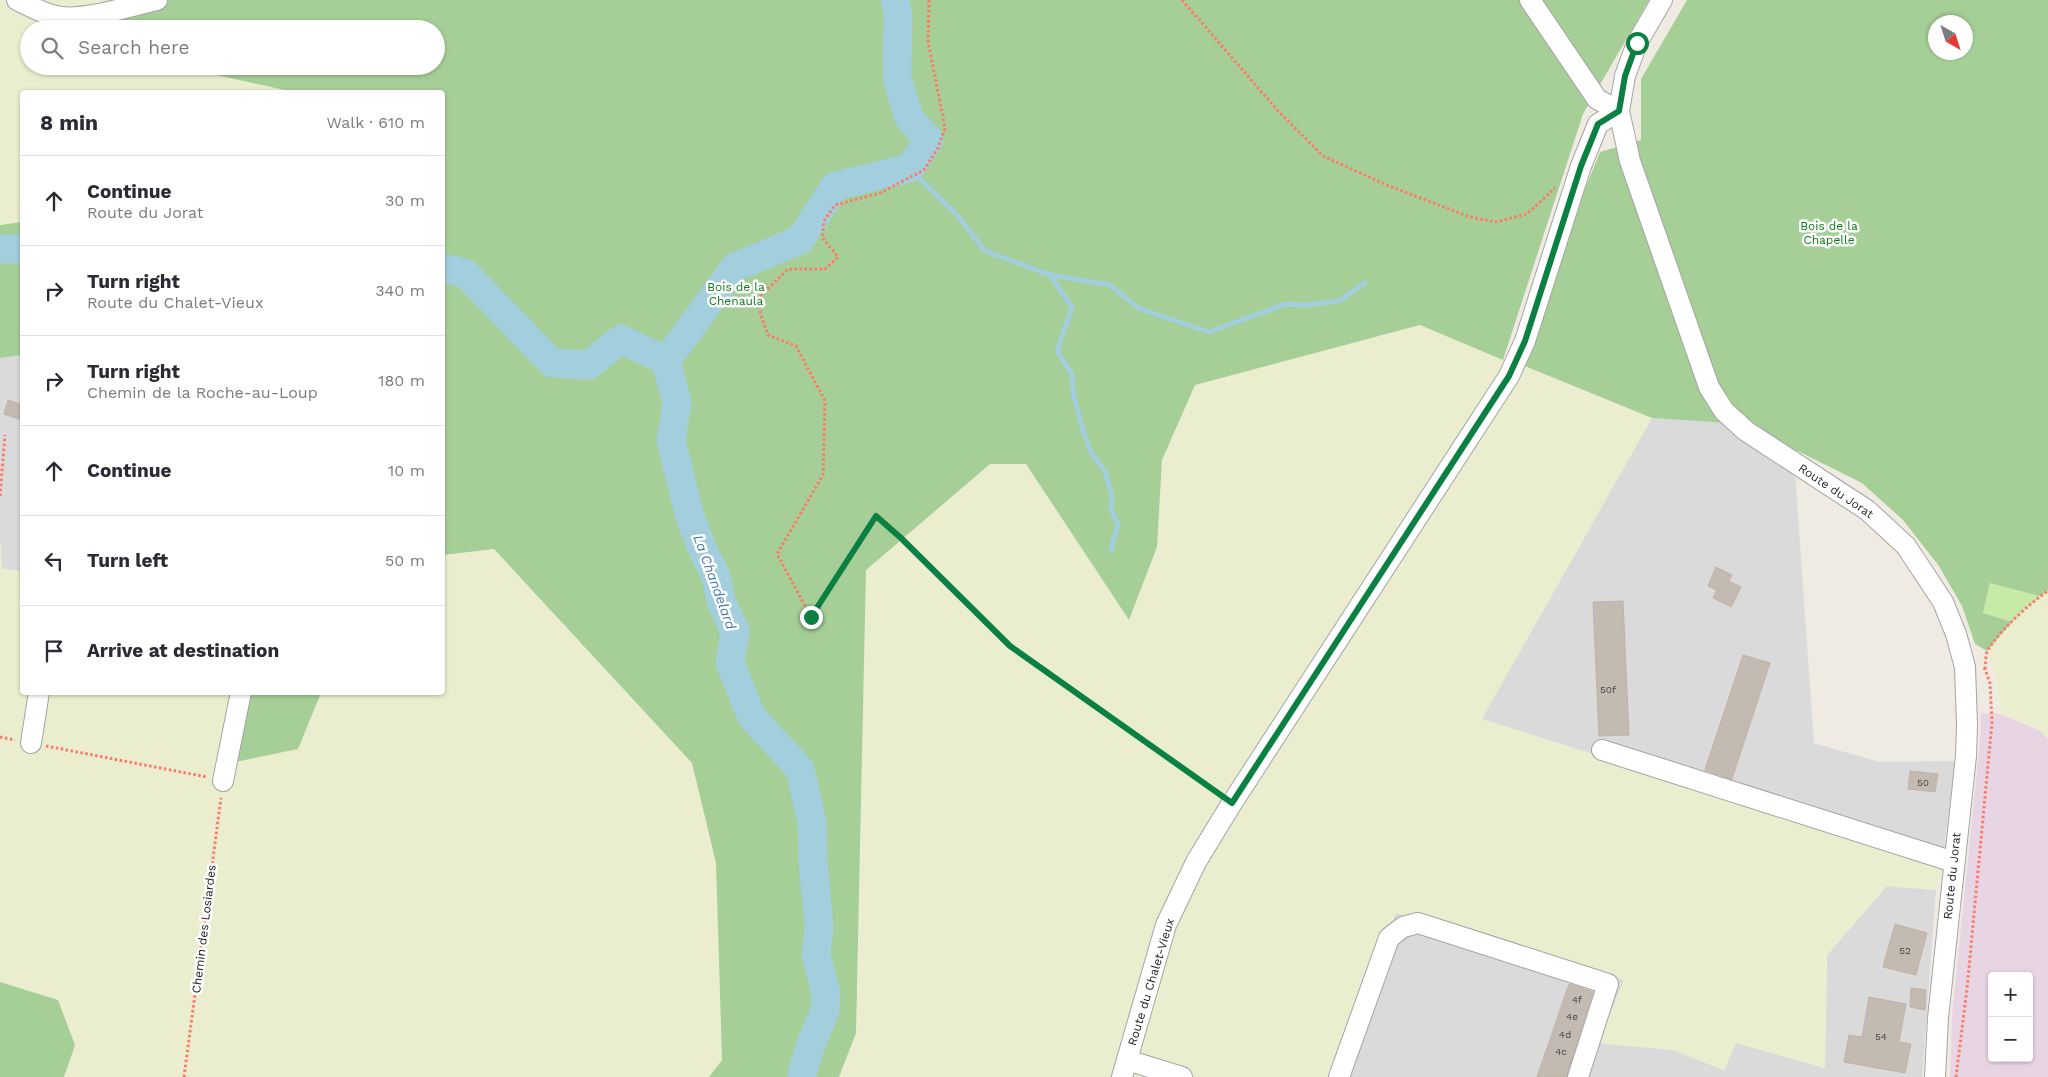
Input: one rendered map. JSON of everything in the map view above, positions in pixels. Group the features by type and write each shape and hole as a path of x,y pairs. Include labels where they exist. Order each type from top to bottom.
{"street":[{"path":"18,0 36,10 61,17 91,15 157,0"},
{"path":"1530,0 1598,99 1619,111"},
{"name":"Route du Jorat","path":"1662,0 1637,43 1625,76 1619,111 1630,161 1709,387 1724,411 1746,431 1867,510 1906,546 1943,602 1956,634 1965,667 1967,690 1966,756 1938,1018 1935,1077"},
{"name":"Route du Chalet-Vieux","path":"1125,1068 1166,925 1196,862 1232,803 1509,376 1525,341 1588,149 1598,124 1619,111"},
{"path":"31,743 39,695"},
{"path":"223,781 240,695"},
{"path":"1602,750 1954,862"},
{"path":"1339,1077 1389,938 1403,927 1418,923 1608,984 1578,1077"},
{"path":"1125,1068 1182,1077"}],"path":[{"path":"929,0 928,40 945,128 938,148 924,170 880,193 835,205 824,221 822,237 838,257 825,269 788,268 756,300 768,335 796,346 825,401 823,475 777,554 811,617 876,516 901,538 1010,646 1232,803"},
{"path":"1182,0 1279,112 1323,156 1398,190 1470,217 1496,222 1527,214 1560,184"},
{"path":"0,496 5,436"},
{"path":"1956,1077 1968,979 1992,722 1990,683 1985,669 1987,651 2012,622 2048,589"},
{"path":"1965,667 1985,669"},
{"path":"0,737 223,781"},
{"name":"Chemin des Losiardes","path":"184,1077 223,781"}],"shaded area":[{"path":"20,355 20,571 2,569 0,538 0,358"},
{"path":"1652,418 1730,423 1795,473 1814,743 1879,762 1955,761 1942,867 1481,719"},
{"path":"1981,713 2001,714 2039,730 2048,739 2048,1077 1950,1077 1952,1016 1980,741"},
{"path":"1887,886 1936,890 1922,1077 1332,1077 1347,1043 1396,913 1624,980 1598,1043 1673,1050 1724,1070 1736,1043 1825,1068 1827,955"}],"green space":[{"path":"0,0 157,0 61,17 61,20 20,20 20,75 217,75 285,90 20,90 20,222 0,225"},
{"name":"Bois de la Chenaula","path":"157,0 1649,0 1583,114 1503,360 1420,325 1195,385 1162,460 1157,547 1129,620 1026,464 990,464 866,570 856,1033 839,1077 709,1077 722,1060 716,863 692,763 494,549 445,555 445,90 285,90 217,75 445,75 445,20 61,20 61,17"},
{"name":"Bois de la Chapelle","path":"1687,0 2048,0 2048,591 2040,596 1990,583 1983,613 2012,622 1987,651 1975,644 1962,606 1939,566 1903,520 1862,483 1743,424 1652,418 1515,362 1600,152 1641,140 1641,79"},
{"path":"20,222 20,355 0,358 0,225"},
{"path":"1420,325 1652,418 1482,719 1689,784 1942,867 1936,890 1886,886 1827,955 1825,1068 1736,1043 1724,1070 1673,1050 1598,1043 1624,980 1396,913 1347,1043 1332,1077 839,1077 856,1033 866,570 990,464 1026,464 1129,620 1157,547 1162,460 1194,385"},
{"path":"0,538 2,569 20,571 20,695 250,695 298,749 320,695 445,695 445,555 494,549 692,763 716,863 722,1060 709,1077 64,1077 75,1045 58,1000 0,982"},
{"path":"1990,583 2040,596 2012,622 1983,613"},
{"path":"2048,591 2048,739 2039,730 2001,714 1997,682 1987,651 2012,622 2039,596"},
{"path":"248,695 320,695 298,749 235,762"},
{"path":"0,982 58,1000 75,1045 64,1077 0,1077"}],"building":[{"path":"8,400 20,404 20,419 4,414"},
{"path":"1716,567 1732,575 1729,581 1741,587 1731,607 1713,598 1717,590 1708,586"},
{"path":"1623,601 1629,735 1599,736 1593,602"},
{"path":"1743,655 1770,663 1732,779 1705,770"},
{"path":"1910,771 1938,774 1935,792 1908,789"},
{"path":"1895,924 1927,933 1916,975 1883,967"},
{"path":"1569,984 1593,992 1566,1077 1537,1077"},
{"path":"1911,988 1926,990 1925,1010 1910,1007"},
{"path":"1869,997 1906,1004 1899,1042 1911,1044 1905,1073 1844,1062 1849,1035 1862,1037"}],"waterway":[{"name":"La Chandelard","path":"445,269 465,273 552,363 589,365 621,339 666,361 735,267 800,240 835,186 910,168 929,140 909,118 897,77 898,15 895,0"},
{"path":"921,180 957,215 985,251 1050,275 1110,285 1140,309 1209,332 1285,304 1305,305 1339,301 1365,283"},
{"name":"La Chandelard","path":"0,249 20,249"},
{"path":"1050,275 1072,307 1060,340 1058,352 1072,375 1073,393 1083,430 1091,453 1105,471 1112,496 1111,510 1118,524 1111,550"},
{"name":"La Chandelard","path":"666,361 677,402 671,440 690,517 703,551 716,576 721,601 735,631 730,663 752,717 800,769 812,822 813,860 819,927 816,955 826,993 825,1011 812,1041 802,1077"}],"route":[{"path":"811,617 876,516 901,538 1010,646 1232,803 1509,376 1525,341 1581,166 1598,124 1619,111 1625,76 1637,43"}]}
